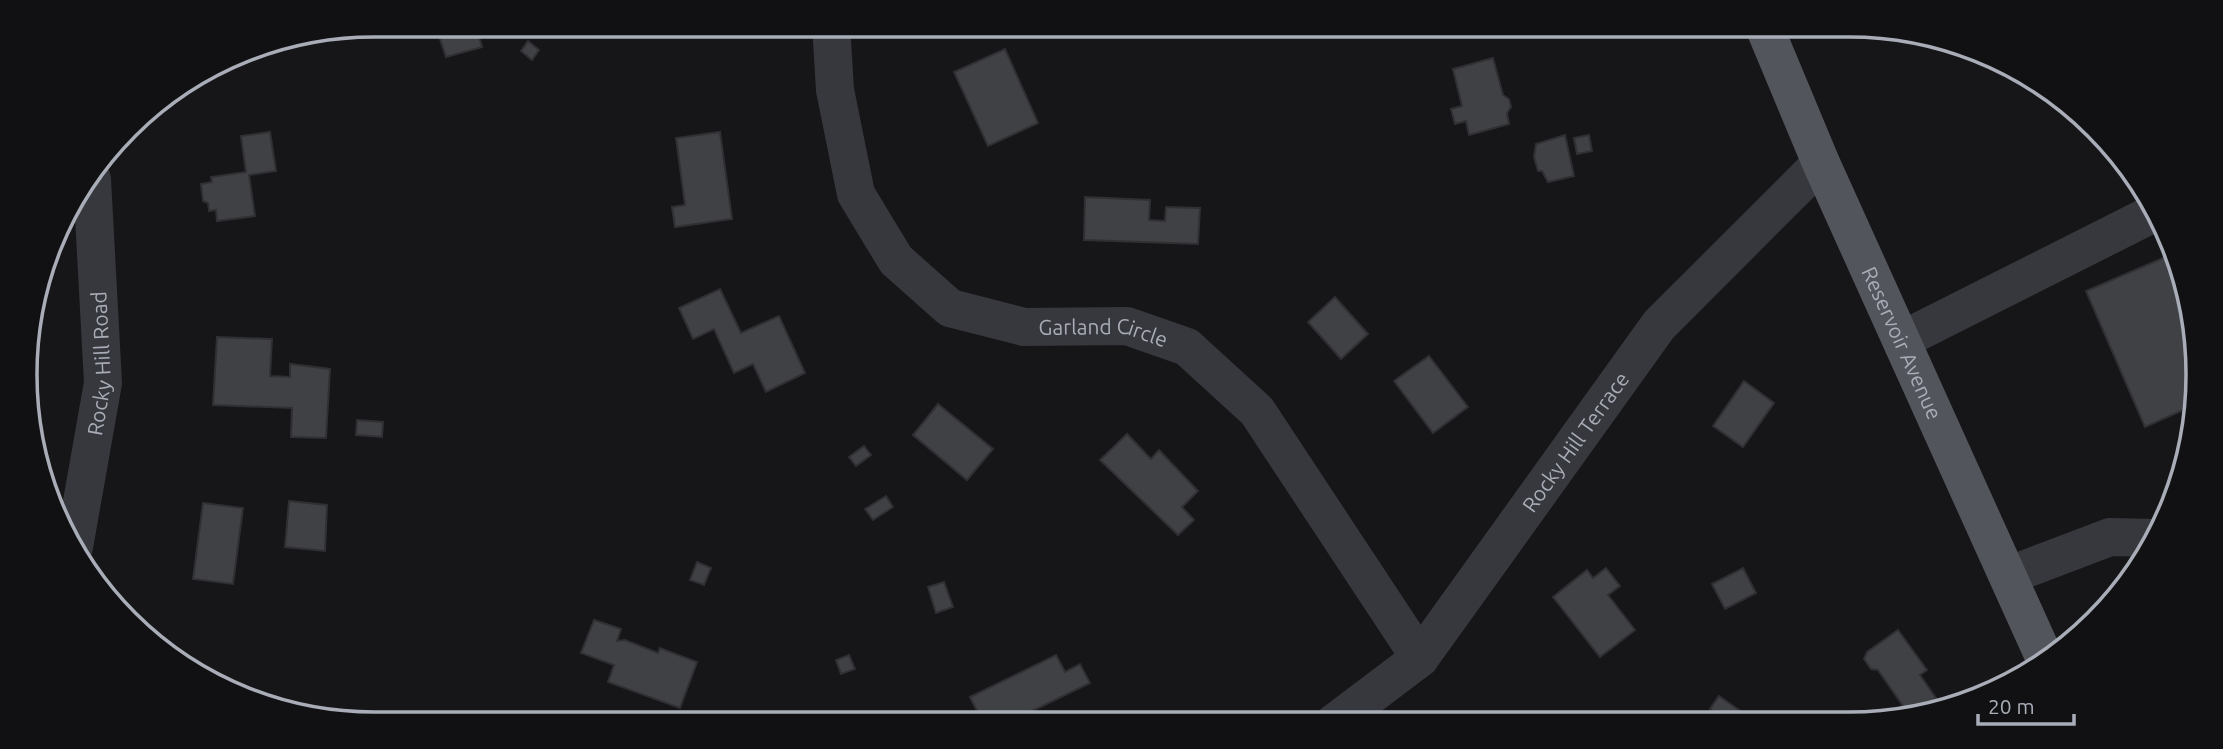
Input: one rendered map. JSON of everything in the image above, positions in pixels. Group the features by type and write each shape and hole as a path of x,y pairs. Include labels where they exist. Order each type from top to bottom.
{"main road":[{"name":"Reservoir Avenue","path":"1768,37 1821,163 2010,575 2042,651"}],"street":[{"name":"Garland Circle","path":"832,37 835,90 856,194 896,260 950,308 1024,327 1127,326 1187,347 1257,411 1420,658"},
{"name":"Rocky Hill Terrace","path":"1349,712 1420,658 1660,326 1821,163"},
{"name":"Rocky Hill Road","path":"77,533 103,383 93,189"},
{"path":"1902,340 2147,217"},
{"path":"2010,575 2110,537 2144,538"}],"building":[{"path":"439,37 479,37 482,47 446,57"},
{"path":"528,41 539,50 532,60 521,51"},
{"path":"1005,49 1038,123 988,146 954,72"},
{"path":"1493,58 1503,95 1509,99 1511,107 1507,113 1509,124 1469,135 1466,121 1455,124 1451,109 1462,106 1453,69"},
{"path":"270,132 276,171 249,175 255,216 217,221 216,210 209,211 208,203 203,201 201,184 212,182 211,177 246,172 241,136"},
{"path":"720,132 732,219 675,227 672,207 685,205 676,138"},
{"path":"1565,135 1574,176 1548,182 1542,171 1538,171 1534,157 1536,144"},
{"path":"1589,135 1592,151 1577,154 1574,138"},
{"path":"1085,197 1150,200 1149,220 1165,221 1166,207 1200,208 1198,244 1084,240"},
{"path":"2165,257 2180,309 2186,352 2184,410 2145,427 2086,291"},
{"path":"720,289 741,333 779,316 805,373 766,392 753,364 734,373 714,329 693,339 679,308"},
{"path":"1335,297 1368,334 1341,359 1308,322"},
{"path":"217,337 272,339 270,376 290,377 290,364 330,369 326,438 291,437 292,408 213,405"},
{"path":"1429,356 1468,407 1433,433 1394,381"},
{"path":"1744,381 1774,403 1743,447 1713,426"},
{"path":"938,404 993,449 967,480 913,435"},
{"path":"357,420 383,422 382,437 356,435"},
{"path":"1127,434 1151,459 1159,450 1198,491 1182,507 1194,520 1178,535 1100,460"},
{"path":"864,446 871,455 856,466 849,457"},
{"path":"886,496 893,507 873,520 865,509"},
{"path":"289,501 327,505 325,551 285,547"},
{"path":"203,503 243,508 233,584 193,579"},
{"path":"697,562 711,568 704,585 690,580"},
{"path":"1606,568 1620,586 1608,595 1635,630 1600,657 1553,597 1587,570 1593,578"},
{"path":"1743,568 1756,593 1725,609 1712,584"},
{"path":"944,582 953,607 936,613 928,587"},
{"path":"594,620 621,629 617,641 625,640 658,653 660,648 697,662 680,708 608,682 614,665 581,653"},
{"path":"1898,630 1927,670 1920,675 1936,698 1930,702 1904,707 1878,670 1871,669 1864,659 1867,652"},
{"path":"849,655 855,669 841,674 836,660"},
{"path":"1056,655 1065,672 1080,664 1090,683 1032,712 978,712 970,697"},
{"path":"1719,696 1742,712 1714,712 1710,709"}]}
